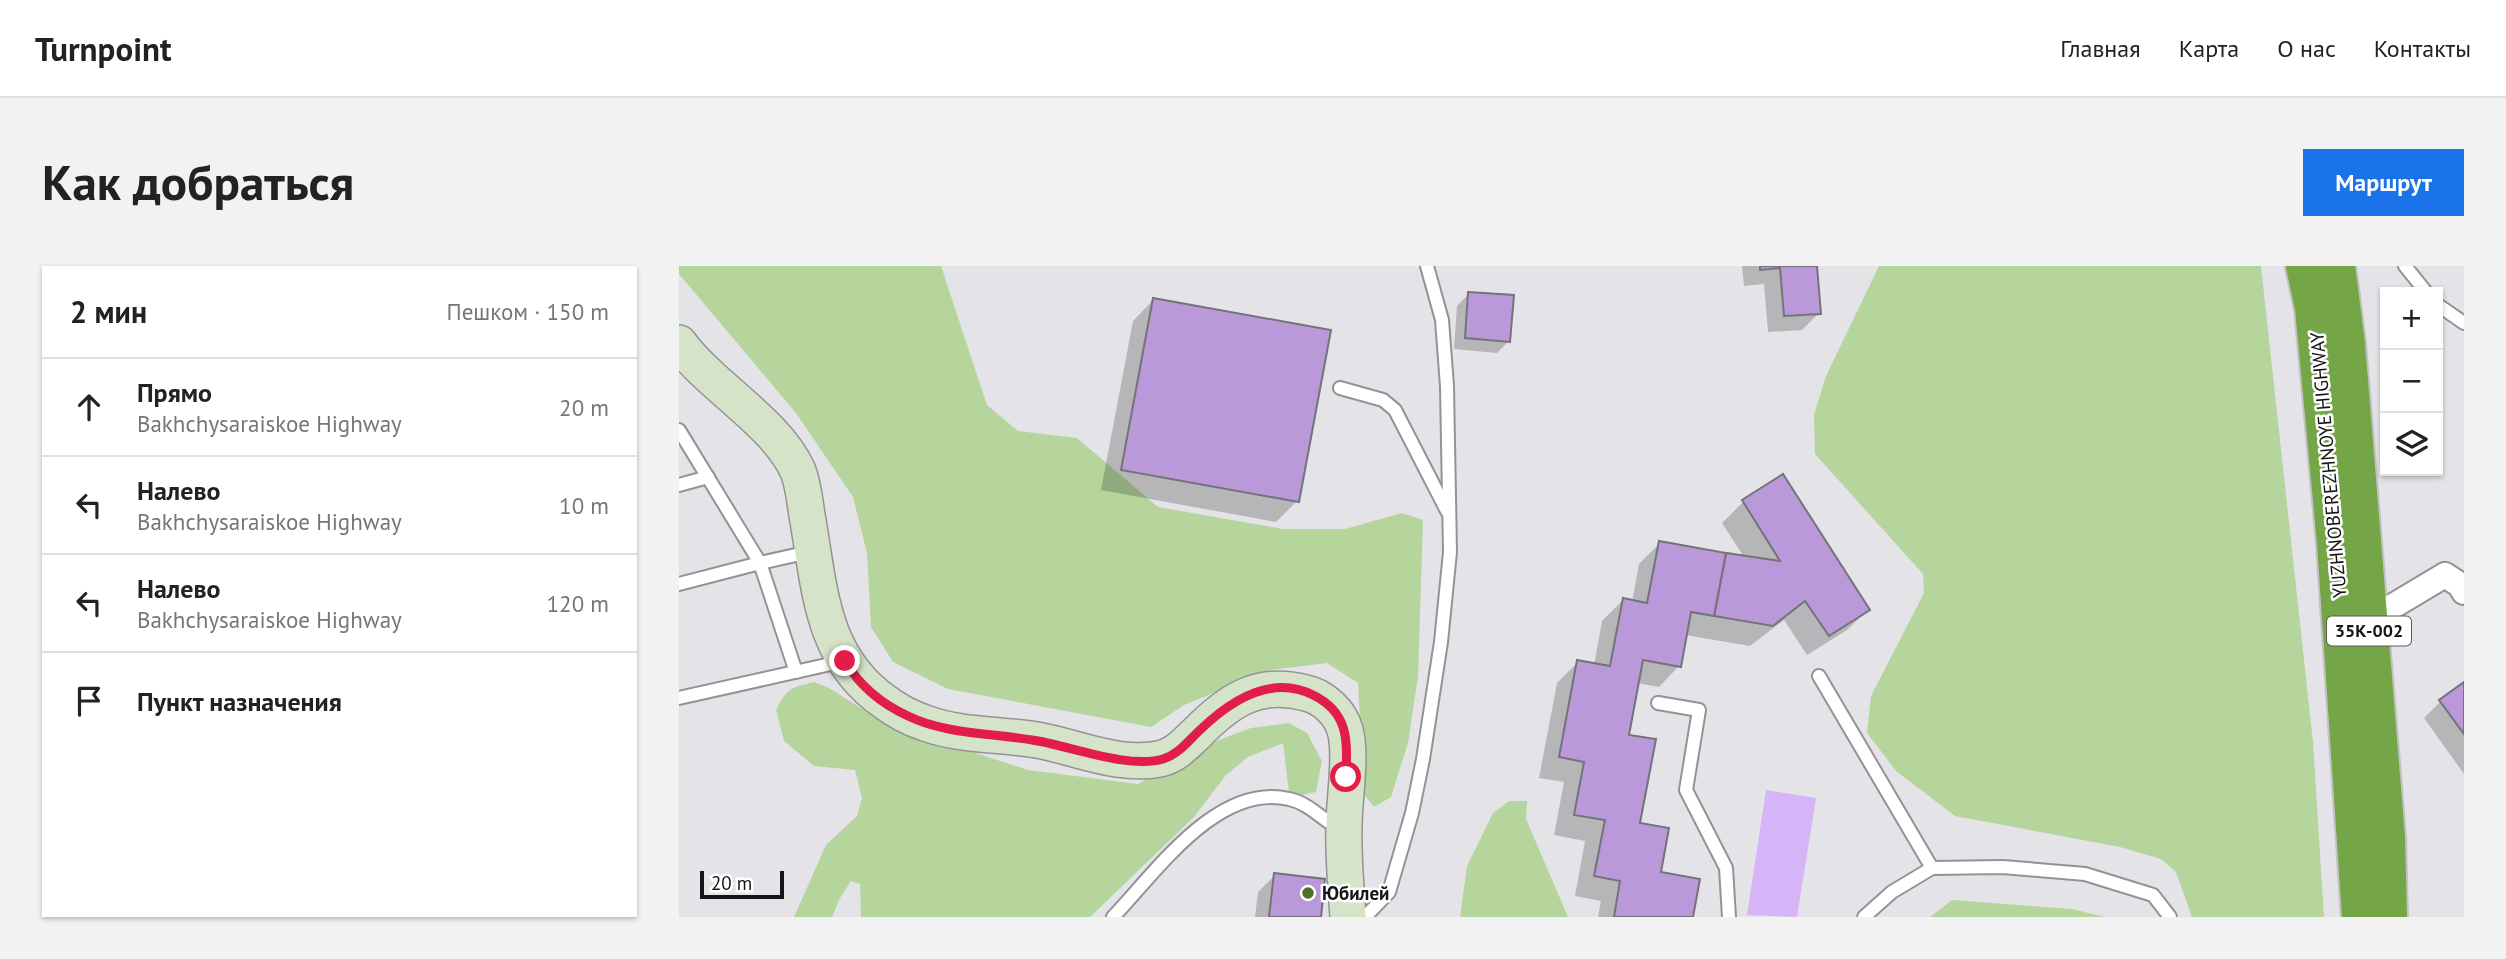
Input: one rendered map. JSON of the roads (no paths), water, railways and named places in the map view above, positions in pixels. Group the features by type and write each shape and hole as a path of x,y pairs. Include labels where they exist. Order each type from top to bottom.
{"highway":[{"name":"YUZHNOBEREZHNOYE HIGHWAY","path":"2305,266 2314,308 2336,543 2361,917"},
{"name":"YUZHNOBEREZHNOYE HIGHWAY","path":"2336,266 2346,344 2386,838 2388,917"}],"main road":[{"path":"679,343 713,380 767,430 789,456 801,482 821,604 829,630 852,673 876,696 906,716 927,724 1039,741 1104,757 1127,760 1163,759 1180,750 1221,710 1241,697 1272,688 1310,694 1326,702 1337,713 1345,730 1347,749 1344,831 1348,917"}],"street":[{"path":"2368,621 2445,575 2460,585 2464,592"}],"lane":[{"path":"1366,917 1389,892 1417,786 1441,642 1450,552 1447,386 1442,320 1427,266"},
{"path":"2405,266 2422,287"},
{"path":"2443,308 2464,323"},
{"path":"1340,388 1383,400 1395,411 1451,519"},
{"path":"679,430 760,563 796,672"},
{"path":"679,485 708,477"},
{"path":"679,584 813,551"},
{"path":"679,698 845,661"},
{"path":"1819,676 1931,868"},
{"path":"1658,703 1699,710 1686,790 1726,867 1729,917"},
{"path":"1113,917 1195,830 1231,806 1272,796 1291,799 1308,806 1344,831"},
{"path":"1864,917 1892,892 1931,868 2003,867 2085,874 2153,895 2170,917"}],"place":[{"name":"Юбилей","path":"1308,893"}]}
